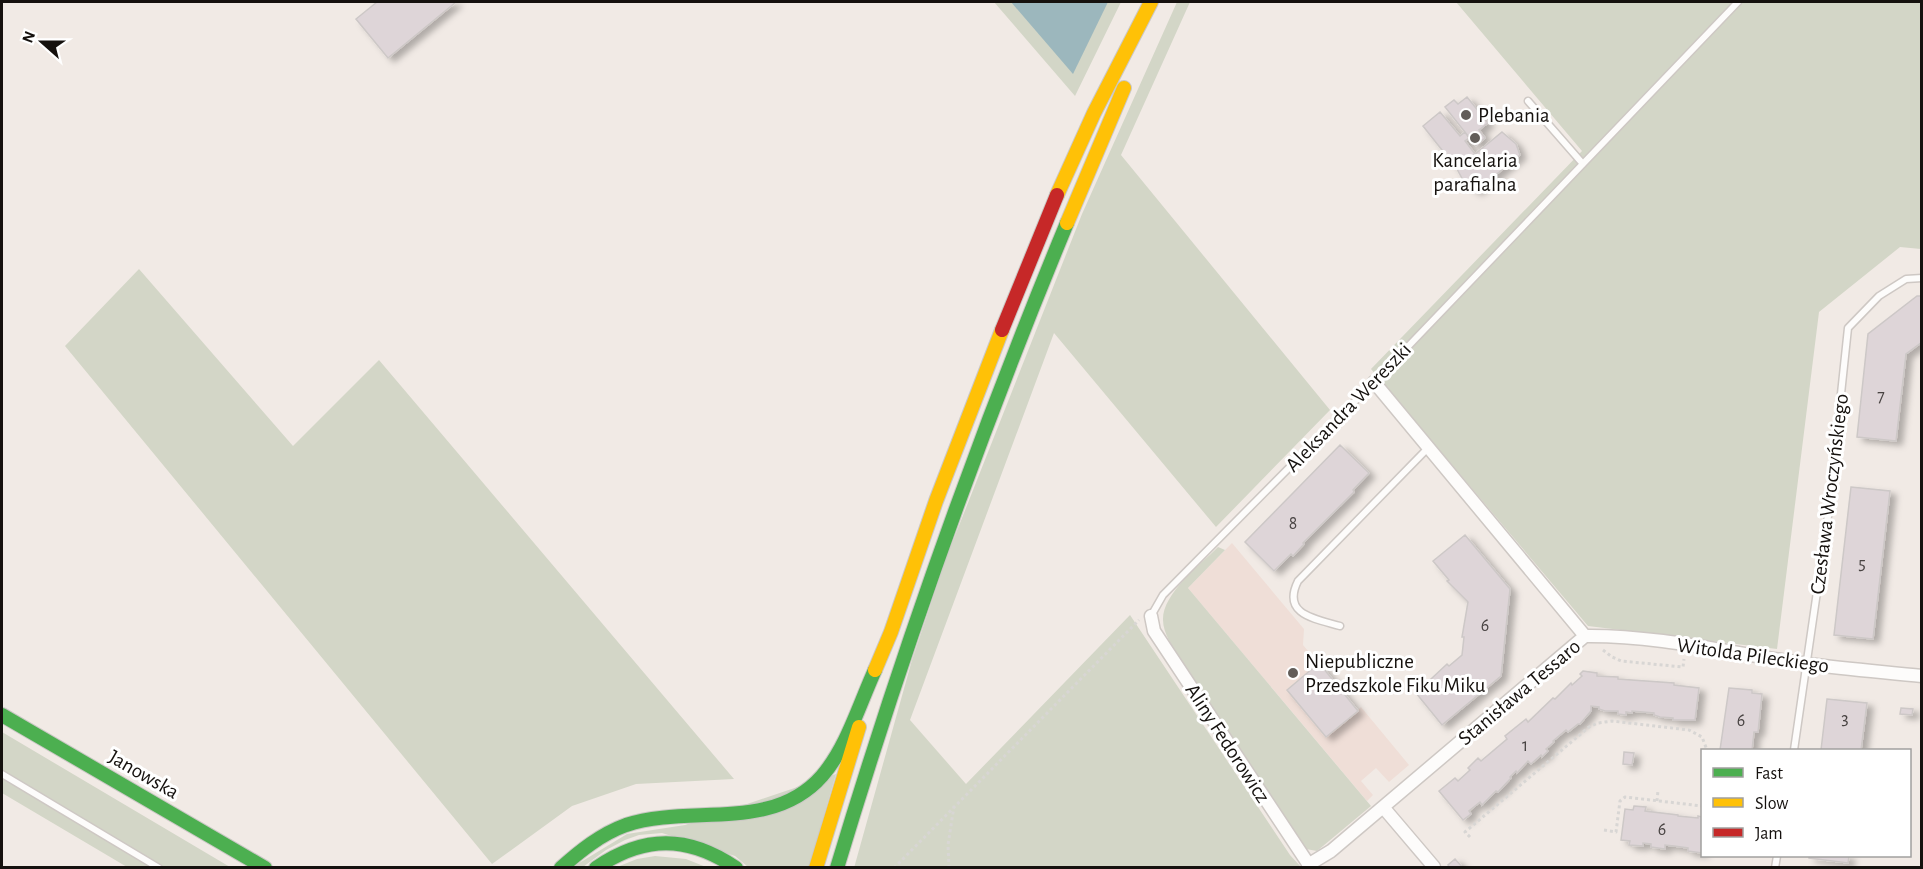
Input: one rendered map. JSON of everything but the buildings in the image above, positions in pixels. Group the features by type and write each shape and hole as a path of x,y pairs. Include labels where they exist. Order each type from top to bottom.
{"main road":[{"path":"816,867 888,639 988,363 1091,121 1124,51 1151,2"},
{"path":"837,867 895,680 948,524 1029,314 1159,2"},
{"path":"561,867 593,840 636,823 753,811 774,807 800,795 825,773 835,759 888,639"},
{"name":"Janowska","path":"2,715 265,867"},
{"path":"596,867 628,848 658,842 704,848 736,867"}],"street":[{"name":"Stanisława Tessaro","path":"1310,866 1331,851 1585,636 1374,382"},
{"name":"Aliny Fedorowicz","path":"1151,616 1154,631 1310,866"},
{"name":"Witolda Pileckiego","path":"1585,636 1686,645 1808,664 1922,676"},
{"path":"1383,807 1434,867"}],"lane":[{"name":"Aleksandra Wereszki","path":"1151,616 1163,595 1374,382 1738,2"},
{"path":"1528,101 1583,164"},
{"name":"Czesława Wroczyńskiego","path":"1794,749 1828,516 1848,328 1879,296 1906,279 1922,278"},
{"path":"1340,626 1309,618 1302,613 1295,604 1293,596 1298,581 1428,448"},
{"path":"2,774 159,867"}],"path":[{"path":"894,867 1142,616 1151,616"},
{"path":"1602,649 1612,657 1621,660 1683,667 1686,645"},
{"path":"1470,837 1465,832 1589,727 1598,723 1612,721 1689,730 1702,737 1707,749"},
{"path":"1657,801 1658,790"},
{"path":"1604,830 1616,832 1620,801 1623,798 1701,806"},
{"path":"949,867 948,845 955,804"}],"shaded area":[{"path":"994,2 1121,2 1075,96"},
{"path":"1177,2 1190,2 1121,155 1330,410 1216,527 1054,333 910,720 966,784 1130,615 1290,855 1301,867 854,868 912,660 947,556 1082,214"},
{"path":"1456,2 1921,2 1921,249 1900,247 1819,312 1777,649 1588,626 1371,369 1582,151"},
{"path":"139,269 293,446 379,360 734,779 636,784 572,806 492,864 65,346"},
{"name":"Niepubliczne Przedszkole Fiku Miku","path":"1232,543 1304,629 1303,645 1358,710 1361,707 1409,765 1389,782 1376,768 1361,781 1373,795 1367,801 1188,588"},
{"path":"1218,547 1225,550 1188,588 1371,806 1317,851 1306,849 1299,841 1179,659 1165,630 1164,610 1175,590"},
{"path":"2,732 230,867 127,867 2,793"},
{"path":"836,774 809,867 748,867 735,856 662,833 639,835 625,840 606,850 583,867 571,868 627,834 685,825"},
{"path":"655,856 686,859 706,867 617,867 637,859"}],"water":[{"path":"1011,2 1108,2 1073,74"}],"traffic: fast":[{"path":"837,868 888,705 944,543 1003,382 1067,223"},
{"path":"561,868 591,843 626,825 676,816 755,811 779,805 802,794 822,776 839,752 875,670"},
{"path":"2,715 265,868"},
{"path":"596,868 631,849 666,843 701,849 736,868"}],"traffic: slow":[{"path":"1057,195 1094,113 1151,2"},
{"path":"1067,223 1124,88"},
{"path":"875,670 891,632 936,501 1002,330"},
{"path":"816,868 859,727"}],"traffic: jam":[{"path":"1002,330 1057,195"}],"place":[{"name":"Plebania","path":"1466,115"},
{"name":"Kancelaria parafialna","path":"1475,138"},
{"name":"Niepubliczne Przedszkole Fiku Miku","path":"1293,673"}]}
